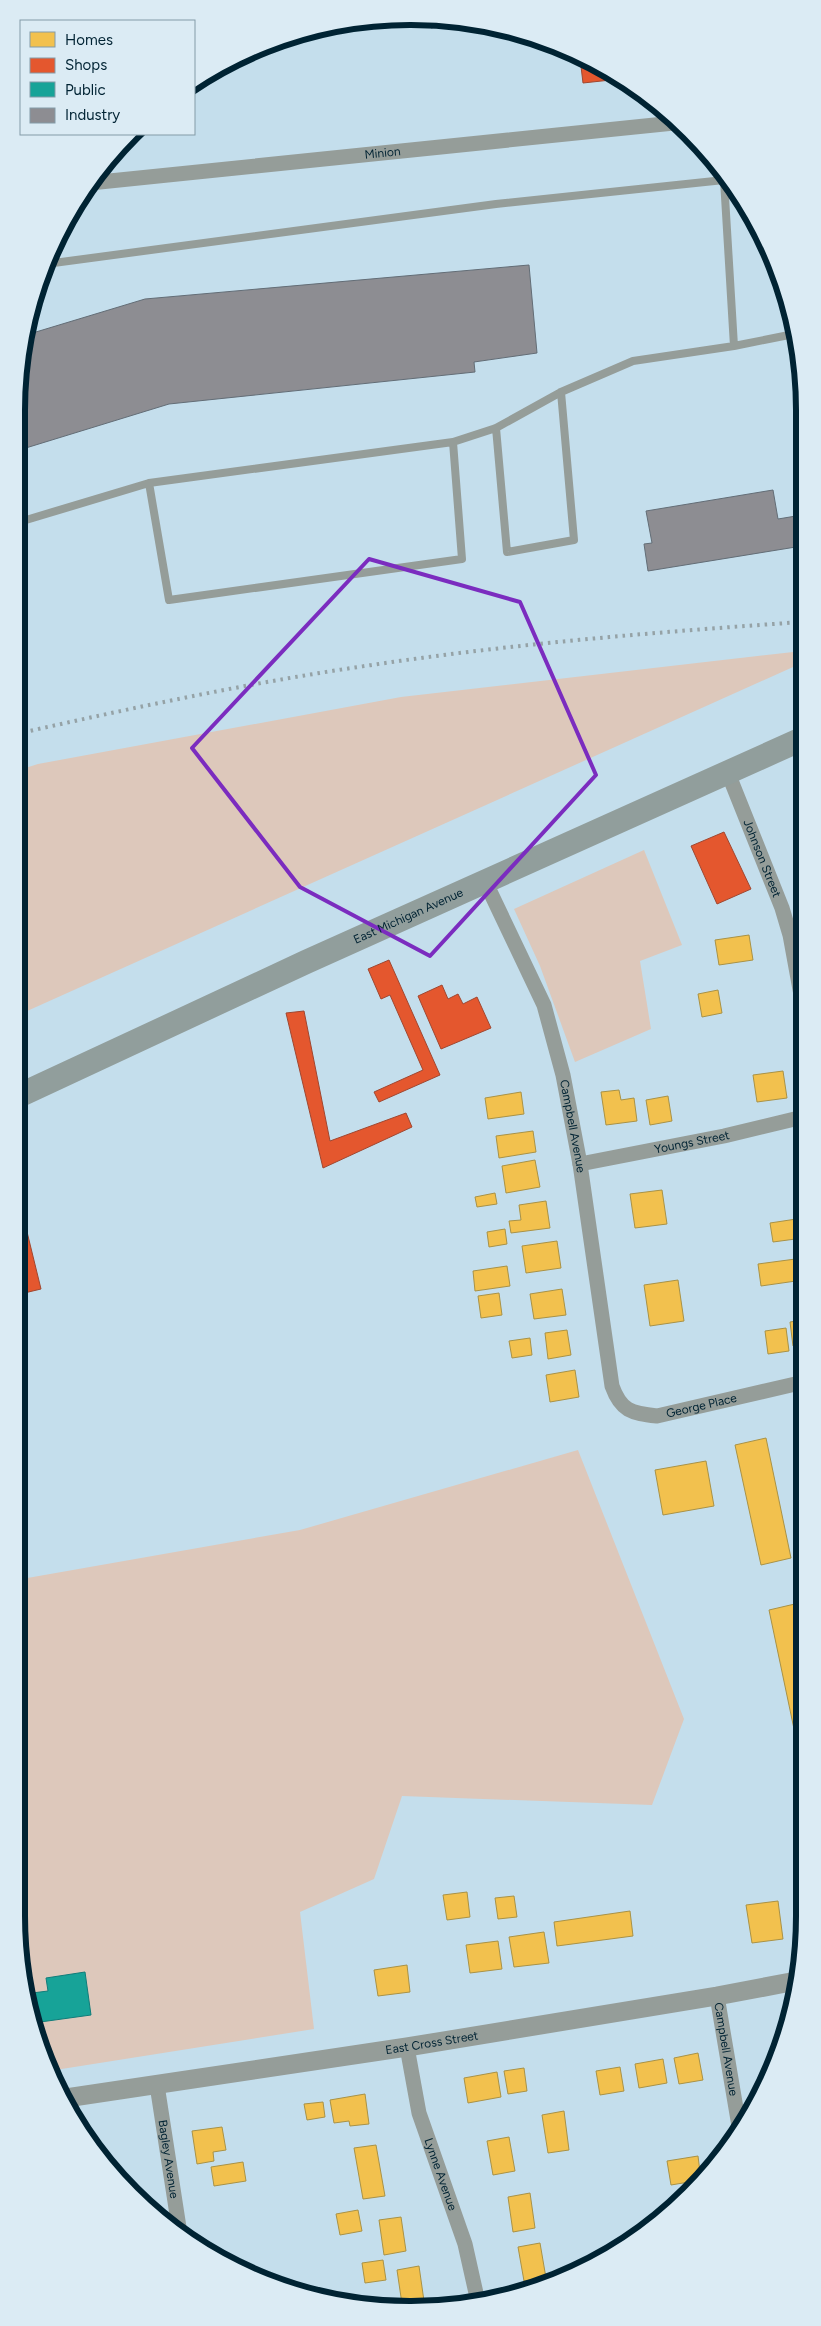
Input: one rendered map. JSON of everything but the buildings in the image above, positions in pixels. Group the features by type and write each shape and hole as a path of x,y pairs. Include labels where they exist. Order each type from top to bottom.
{"main road":[{"name":"East Michigan Avenue","path":"25,1093 485,881 796,742"}],"street":[{"name":"Minion","path":"101,182 668,124"},
{"name":"Johnson Street","path":"728,772 782,908 790,935 796,968"},
{"name":"Campbell Avenue","path":"485,881 544,1005 563,1075 580,1164 612,1386"},
{"name":"Youngs Street","path":"580,1164 724,1136 796,1119"},
{"name":"George Place","path":"612,1386 618,1402 636,1414 657,1416 796,1384"},
{"name":"East Cross Street","path":"71,2097 407,2047 718,1996 790,1982"},
{"name":"Campbell Avenue","path":"718,1996 738,2118"},
{"name":"Lynne Avenue","path":"407,2047 419,2114 465,2244 477,2296"},
{"name":"Bagley Avenue","path":"157,2085 178,2223"}],"lane":[{"path":"54,263 496,204 719,180"},
{"path":"724,187 734,346"},
{"path":"25,521 149,482 453,442 496,428 561,392 633,361 734,346 789,335"},
{"path":"496,428 507,552 574,540 561,392"},
{"path":"149,482 169,600 462,559 453,442"}],"highlighted area":[{"path":"369,559 520,602 596,775 430,956 300,887 192,748"}],"shaded area":[{"path":"796,652 796,666 25,1012 25,768 38,764 401,697"},
{"path":"644,850 682,945 640,961 651,1029 575,1062 540,966 514,909"},
{"path":"578,1450 684,1719 652,1805 402,1796 374,1879 300,1912 314,2029 57,2070 45,2039 32,1991 26,1941 25,1578 300,1530"}],"railway":[{"path":"25,732 234,688 419,658 583,640 796,622"}]}
